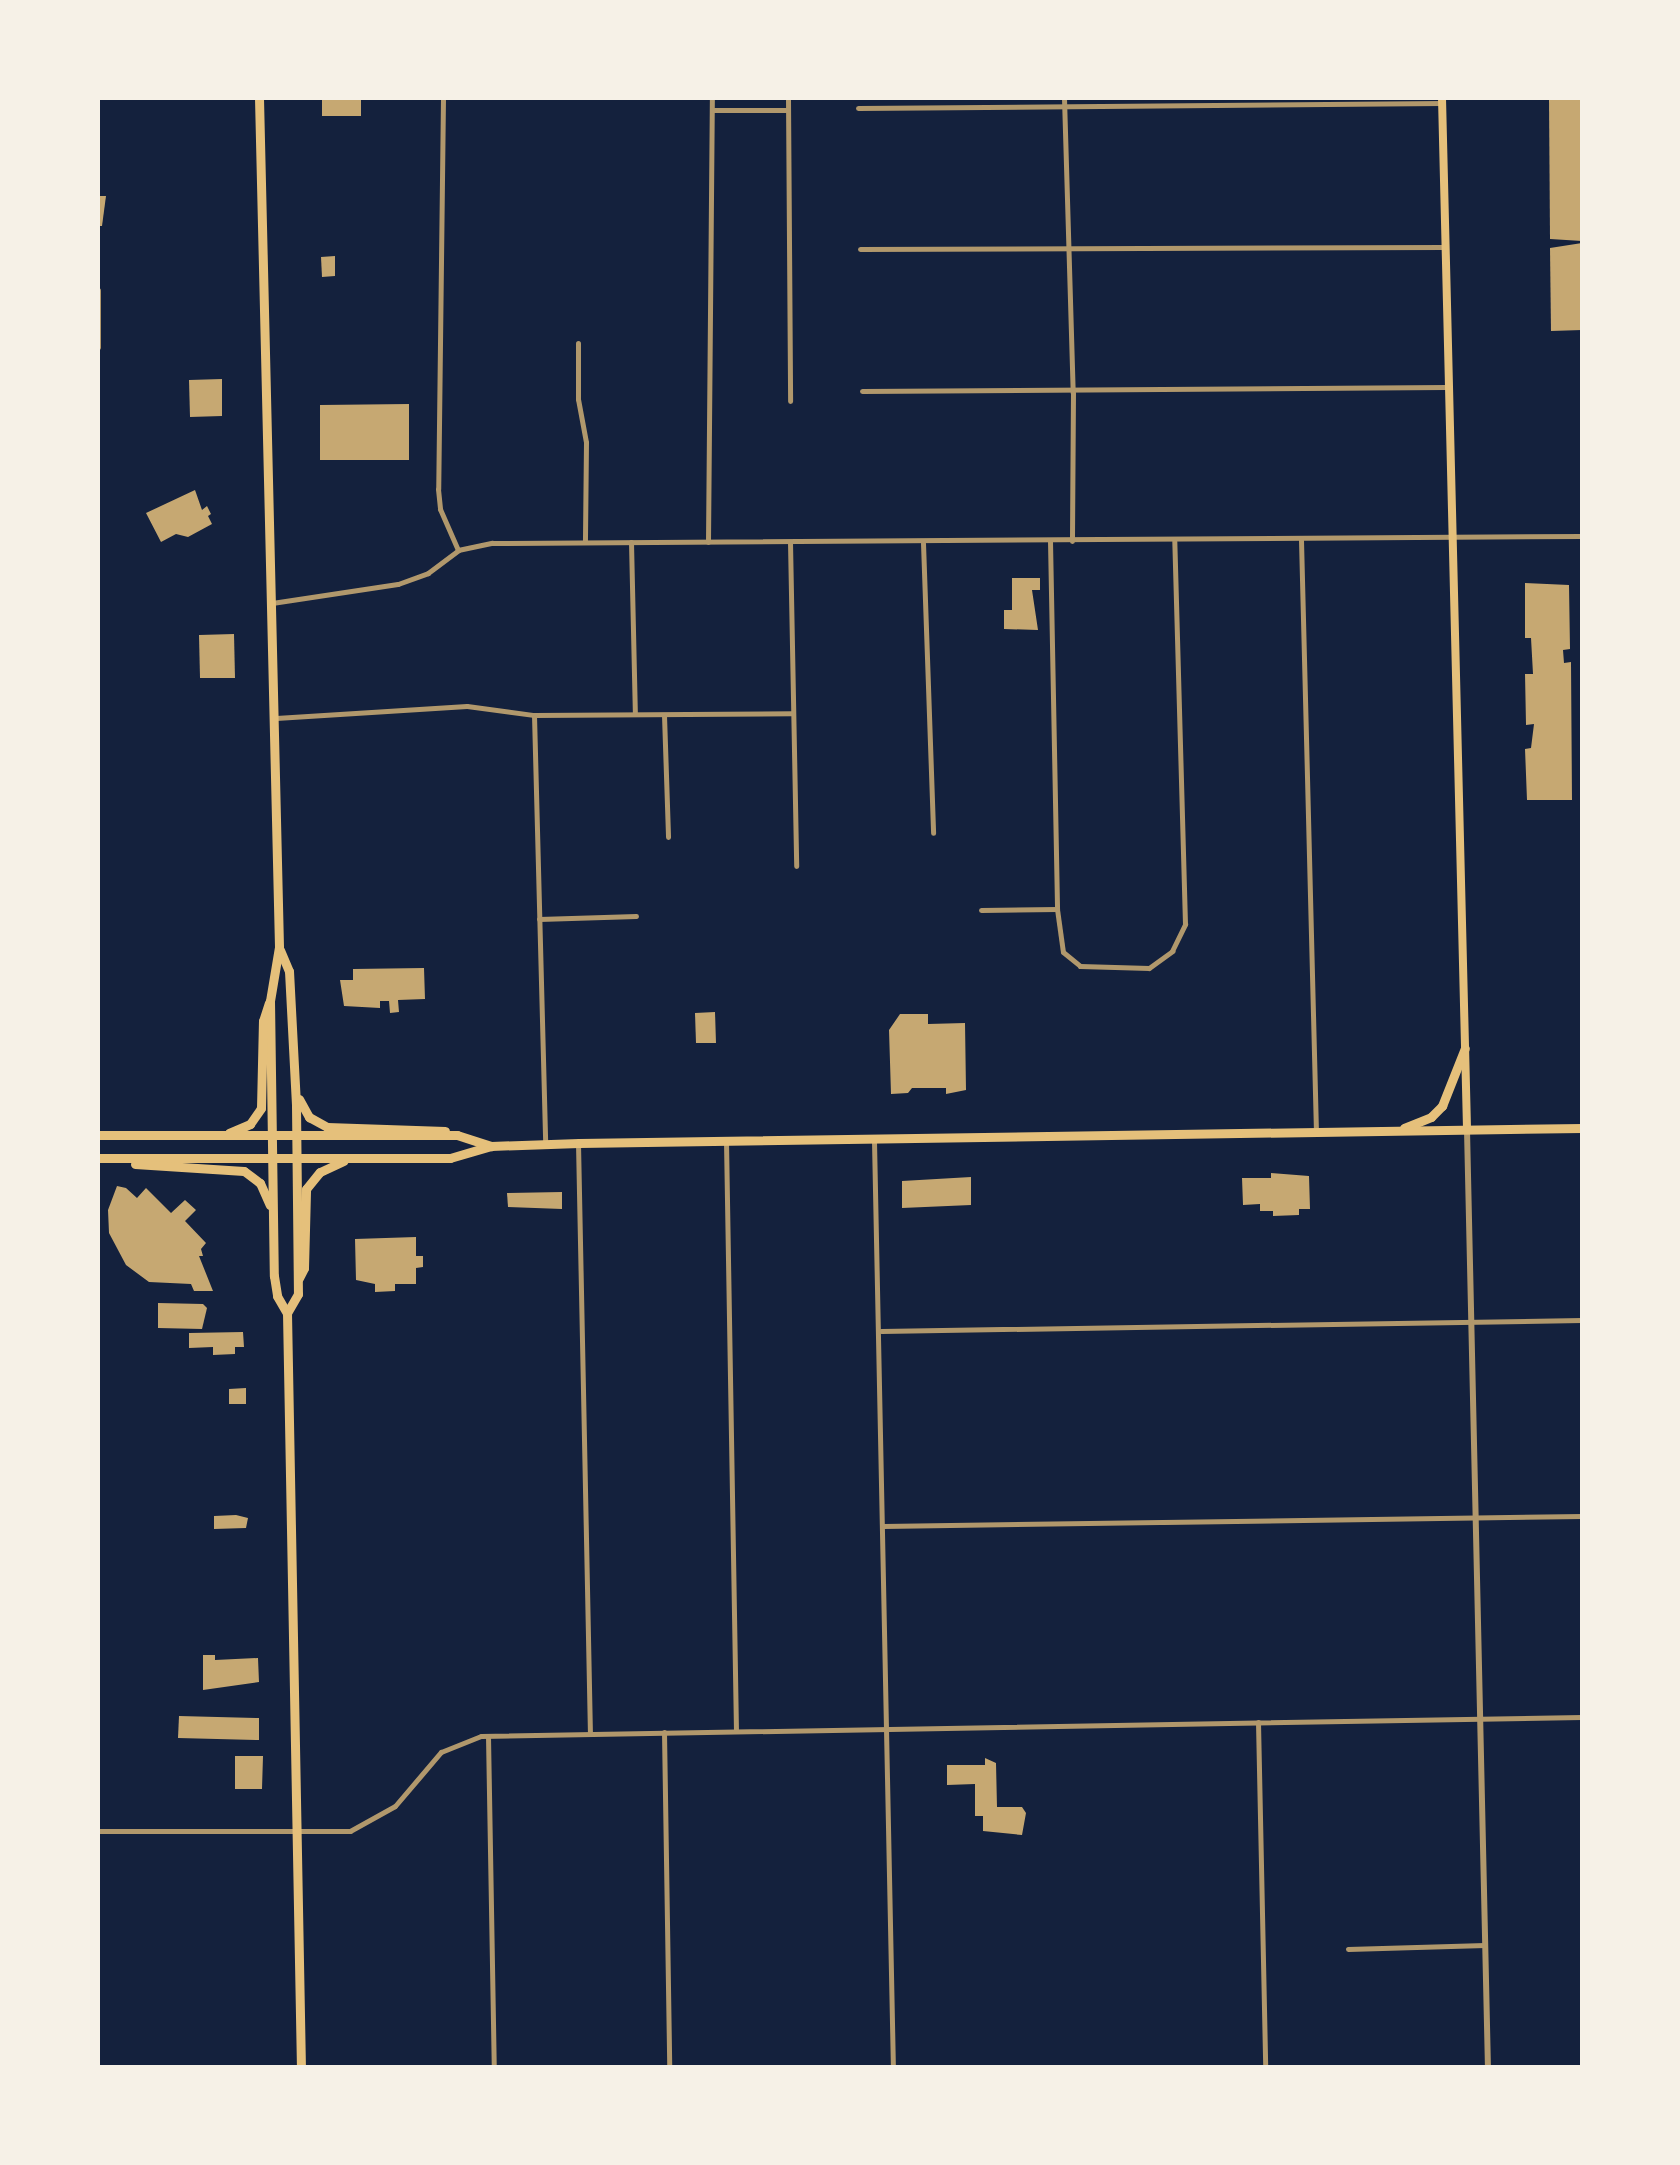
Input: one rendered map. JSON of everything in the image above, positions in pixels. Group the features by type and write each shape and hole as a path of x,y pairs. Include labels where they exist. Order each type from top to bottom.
{"main road":[{"path":"259,98 279,947 270,1001 274,1276 277,1296 287,1313 301,2068"},
{"path":"1442,100 1467,1130"},
{"path":"279,947 289,971 296,1137 298,1294 287,1313"},
{"path":"210,1136 241,1130 258,1116 262,1021 270,1001"},
{"path":"1396,1131 1438,1112 1451,1090 1464,1048"},
{"path":"294,1082 303,1110 327,1126 431,1129 490,1146"},
{"path":"98,1158 450,1158 490,1146 578,1143 1582,1128"},
{"path":"98,1135 457,1135"},
{"path":"98,1158 244,1171 265,1191 274,1222"},
{"path":"298,1281 304,1268 306,1189 320,1172 349,1159"}],"street":[{"path":"443,98 438,489 440,509 458,550"},
{"path":"708,542 712,98"},
{"path":"788,98 790,401"},
{"path":"858,108 1064,102 1442,100"},
{"path":"1064,102 1073,393 1072,541"},
{"path":"712,110 788,110"},
{"path":"860,249 1444,247"},
{"path":"98,290 98,347"},
{"path":"578,342 578,399 586,442 585,542"},
{"path":"862,392 1446,387"},
{"path":"269,604 398,584 428,573 458,550 492,543 1582,536"},
{"path":"1301,540 1316,1132"},
{"path":"1050,541 1057,909 1063,952 1080,966 1149,968 1172,952 1184,924 1174,541"},
{"path":"631,542 635,714"},
{"path":"790,542 796,866"},
{"path":"923,543 933,833"},
{"path":"274,719 325,712 467,706 534,715 792,714"},
{"path":"534,715 544,1144"},
{"path":"664,715 668,837"},
{"path":"981,910 1057,909"},
{"path":"539,920 636,916"},
{"path":"1467,1130 1488,2068"},
{"path":"874,1138 893,2068"},
{"path":"726,1141 736,1731"},
{"path":"578,1143 590,1734"},
{"path":"880,1332 1582,1320"},
{"path":"884,1526 1582,1516"},
{"path":"98,1831 350,1832 370,1824 395,1806 441,1752 465,1739 488,1736 1582,1716"},
{"path":"1258,1722 1266,2068"},
{"path":"664,1732 670,2068"},
{"path":"488,1736 494,2068"},
{"path":"1348,1949 1486,1945"}],"building":[{"path":"322,98 361,98 361,116 322,116"},
{"path":"1549,98 1582,98 1582,241 1550,239"},
{"path":"98,196 106,196 102,226 98,226"},
{"path":"1582,243 1582,330 1551,331 1550,248"},
{"path":"335,256 335,276 322,277 321,257"},
{"path":"222,379 222,416 190,417 189,380"},
{"path":"409,404 409,460 320,460 320,405"},
{"path":"195,490 202,510 207,506 211,514 208,516 212,524 188,537 176,534 161,542 146,513"},
{"path":"1012,578 1040,578 1040,590 1032,590 1038,630 1004,629 1004,610 1012,610"},
{"path":"1525,583 1569,585 1570,649 1563,650 1564,663 1571,662 1572,800 1527,800 1525,749 1531,748 1534,724 1526,725 1525,674 1533,674 1531,638 1525,638"},
{"path":"234,634 235,678 200,678 199,635"},
{"path":"424,968 425,999 398,1000 399,1012 390,1013 389,1001 380,1001 380,1008 344,1006 340,980 353,980 353,969"},
{"path":"715,1012 716,1043 696,1043 695,1013"},
{"path":"900,1014 928,1014 928,1024 965,1023 966,1090 946,1094 946,1088 912,1088 908,1093 891,1094 889,1030"},
{"path":"1271,1173 1309,1176 1310,1209 1299,1209 1299,1215 1273,1216 1273,1211 1260,1211 1260,1204 1243,1205 1242,1178 1271,1178"},
{"path":"971,1177 971,1205 902,1208 902,1181"},
{"path":"117,1186 137,1198 146,1188 171,1213 185,1200 196,1210 185,1221 206,1243 201,1249 203,1256 199,1256 213,1291 194,1291 191,1284 149,1282 126,1265 109,1233 108,1210"},
{"path":"562,1192 562,1209 508,1207 507,1193"},
{"path":"416,1237 416,1256 423,1256 423,1267 416,1268 416,1284 395,1284 395,1291 375,1292 375,1284 356,1280 355,1239"},
{"path":"158,1303 203,1304 207,1308 202,1329 158,1328"},
{"path":"243,1332 244,1347 235,1347 235,1354 213,1355 213,1347 189,1348 189,1333"},
{"path":"246,1388 246,1404 229,1404 229,1389"},
{"path":"214,1516 248,1518 246,1528 214,1529"},
{"path":"203,1655 215,1655 215,1660 258,1658 259,1682 203,1690"},
{"path":"179,1716 259,1718 259,1740 178,1738"},
{"path":"235,1756 263,1756 262,1789 235,1789"},
{"path":"985,1758 996,1763 997,1807 1022,1807 1026,1813 1022,1835 983,1831 983,1816 975,1816 975,1784 947,1785 947,1765 985,1765"}]}
